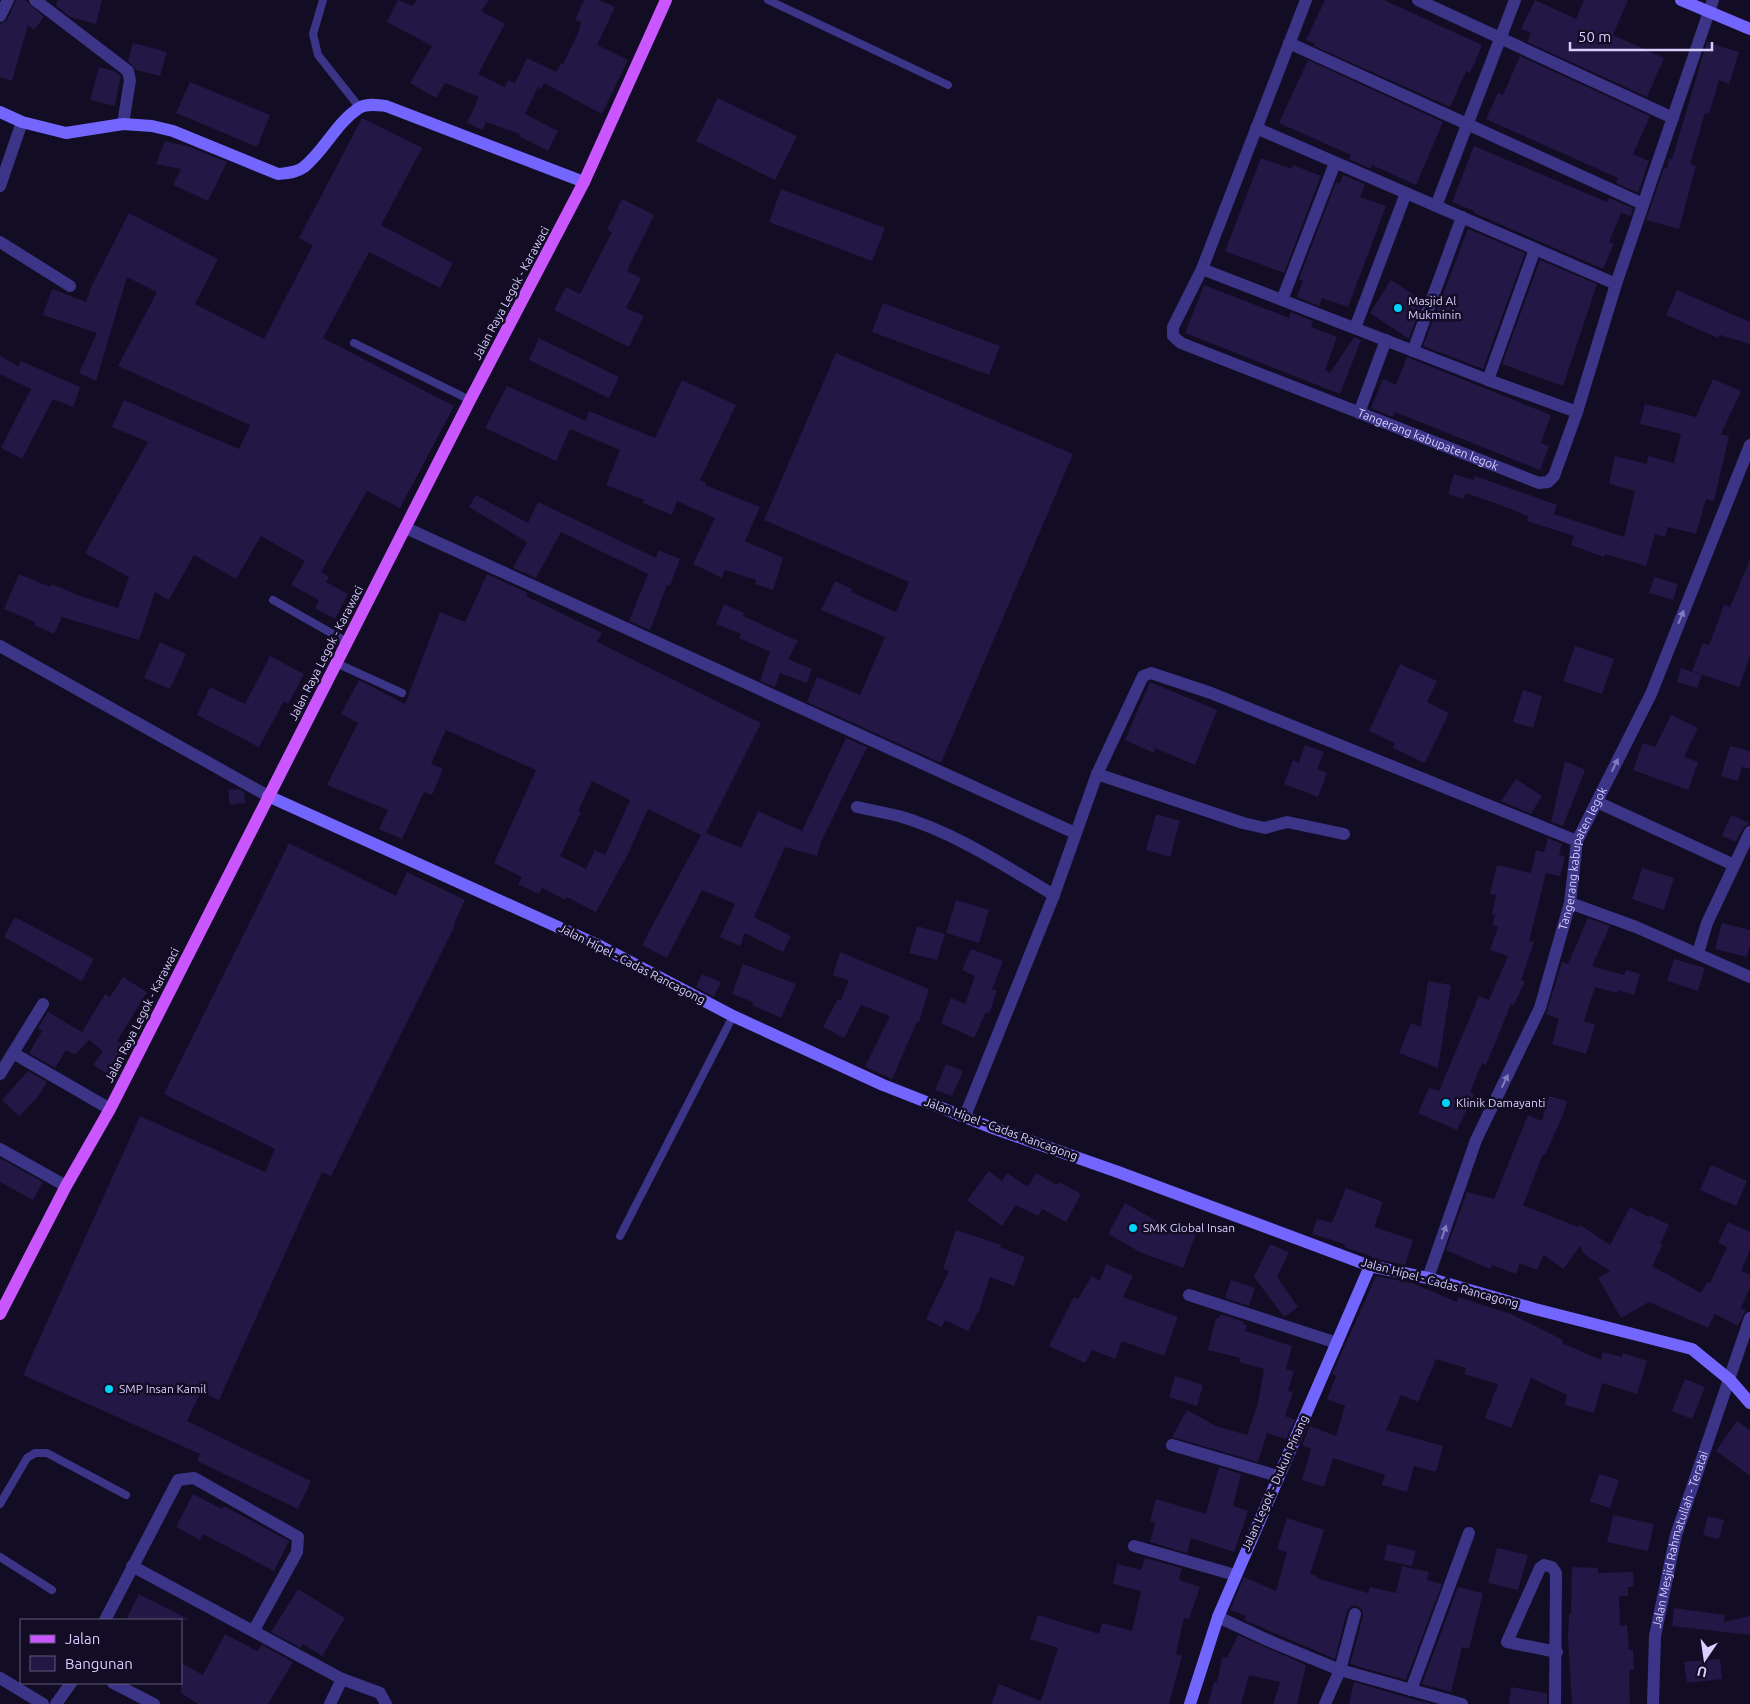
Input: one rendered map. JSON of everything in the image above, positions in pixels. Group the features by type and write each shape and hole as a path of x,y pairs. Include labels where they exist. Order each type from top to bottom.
{"main road":[{"name":"Jalan Raya Legok - Karawaci","path":"0,1314 66,1186 110,1109 470,400 584,182 666,0"}],"street":[{"path":"0,16 8,0"},
{"path":"35,0 128,70 130,80 123,124"},
{"name":"Tangerang kabupaten legok","path":"1306,0 1202,269 1173,327 1173,336 1176,341 1539,483 1548,482 1554,476 1577,412 1616,284 1713,0"},
{"path":"1418,0 1672,118"},
{"path":"1436,206 1515,0"},
{"path":"1681,0 1708,13 1750,28"},
{"path":"1289,43 1643,204"},
{"path":"0,112 22,122 66,133 123,124 152,126 173,131 278,174 292,173 304,167 334,132 360,108 369,105 386,106 584,182"},
{"path":"0,186 22,122"},
{"path":"1256,128 1616,284"},
{"path":"1282,300 1335,163"},
{"path":"1355,328 1406,193"},
{"path":"1413,351 1462,217"},
{"path":"0,242 70,286"},
{"path":"1488,380 1535,249"},
{"path":"1202,269 1488,380 1577,412"},
{"path":"1359,413 1386,340"},
{"name":"Tangerang kabupaten legok","path":"1428,1278 1476,1140 1540,1008 1570,903 1577,841 1650,694 1750,445"},
{"path":"406,528 1075,833"},
{"path":"0,646 268,796"},
{"path":"965,1116 1054,895 1097,774 1138,683 1143,676 1151,673 1211,693 1577,841"},
{"path":"1097,774 1243,823 1265,828 1287,822 1344,834"},
{"name":"Jalan Hipel - Cadas Rancagong","path":"268,796 582,937 733,1016 883,1085 1370,1266 1428,1278 1535,1309 1692,1349 1730,1380 1750,1403"},
{"path":"1597,802 1734,865"},
{"path":"857,807 900,817 936,831 977,851 1054,895"},
{"path":"1698,953 1706,923 1750,832"},
{"path":"1570,903 1698,953 1750,977"},
{"path":"0,1074 43,1004"},
{"path":"13,1053 110,1109"},
{"path":"0,1149 66,1186"},
{"name":"Jalan Legok - Dukuh Pinang","path":"1190,1704 1218,1617 1235,1575 1370,1266"},
{"path":"1190,1295 1337,1343"},
{"name":"Jalan Mesjid Rahmatullah - Teratai","path":"1654,1704 1655,1636 1676,1535 1750,1318"},
{"path":"1172,1445 1278,1476"},
{"path":"105,1619 178,1480 194,1478 298,1537 297,1552 254,1630"},
{"path":"1412,1690 1469,1533"},
{"path":"1134,1546 1235,1575"},
{"path":"1555,1704 1557,1652 1556,1574 1552,1567 1544,1565 1540,1568 1506,1642 1557,1652"},
{"path":"132,1566 342,1679 380,1693 386,1704"},
{"path":"1325,1704 1340,1670 1355,1614"},
{"path":"1218,1617 1340,1670 1462,1704"},
{"path":"0,1678 43,1704"},
{"path":"330,1704 342,1679"},
{"path":"56,1704 70,1684"},
{"path":"116,1684 154,1704"}],"lane":[{"path":"323,0 313,34 318,55 360,108"},
{"path":"768,0 948,84"},
{"path":"354,343 470,400"},
{"path":"273,600 347,642"},
{"path":"336,663 402,693"},
{"path":"620,1236 733,1016"},
{"path":"0,1504 27,1458 35,1453 47,1454 126,1495"},
{"path":"0,1557 52,1590"}],"building":[{"path":"16,0 25,0 44,17 34,30 28,25 12,81 0,77 0,24 7,20"},
{"path":"57,0 102,0 96,24 70,17 56,6"},
{"path":"398,0 413,6 417,0 489,0 481,11 505,24 478,74 505,87 508,80 515,83 527,58 556,72 561,63 563,64 578,33 581,22 575,20 584,0 599,0 615,7 597,45 628,60 602,114 544,83 541,89 538,87 525,114 558,131 548,151 519,136 520,134 486,122 483,130 467,123 479,97 445,83 436,98 410,83 432,46 387,22"},
{"path":"1325,0 1384,0 1482,45 1470,73 1466,71 1450,107 1314,46 1315,44 1306,40"},
{"path":"1535,0 1576,19 1584,0 1628,0 1613,35 1664,58 1647,97 1527,42 1531,33 1521,29"},
{"path":"1707,42 1739,52 1729,84 1719,80 1709,114 1705,113 1690,164 1696,166 1679,229 1646,220 1664,168 1667,169 1669,159 1672,159"},
{"path":"133,43 167,52 160,76 136,70 128,61"},
{"path":"1520,56 1650,116 1633,154 1649,161 1638,193 1616,183 1618,178 1486,119 1498,93 1503,95"},
{"path":"1308,60 1443,122 1416,185 1372,165 1371,169 1349,159 1351,155 1279,123"},
{"path":"99,67 114,71 121,76 115,106 90,100"},
{"path":"190,82 270,115 257,147 176,113"},
{"path":"718,98 797,136 775,180 696,141"},
{"path":"362,118 422,148 381,225 453,263 440,288 369,252 323,338 454,406 400,508 367,491 321,572 329,577 326,582 348,594 335,619 315,608 319,600 291,585 305,561 261,536 236,579 194,555 169,600 155,592 139,640 62,617 54,634 34,625 35,622 4,609 19,574 50,587 52,584 80,596 118,608 129,577 85,553 148,442 112,427 124,400 239,449 250,425 118,366 157,292 127,277 96,381 79,373 97,333 43,315 52,289 86,302 92,285 129,213 218,259 195,304 264,339 313,245 299,238"},
{"path":"165,141 190,147 227,162 208,201 173,185 181,169 156,164"},
{"path":"1474,146 1607,202 1609,198 1633,208 1631,216 1621,213 1609,242 1614,244 1603,269 1452,202"},
{"path":"1261,158 1292,169 1293,165 1321,176 1284,273 1225,251"},
{"path":"1343,175 1365,184 1360,197 1386,206 1348,307 1322,298 1319,306 1297,297 1303,281 1299,279 1336,182 1340,183"},
{"path":"781,189 885,228 872,261 769,222"},
{"path":"622,199 654,215 627,271 641,278 626,308 644,316 629,347 554,310 566,287 580,294 612,232 607,230"},
{"path":"1468,229 1525,253 1483,369 1423,346"},
{"path":"1540,260 1597,284 1563,386 1502,364"},
{"name":"Masjid Al Mukminin","path":"1391,280 1423,301 1409,339 1370,313"},
{"path":"1204,285 1289,318 1291,312 1313,321 1311,327 1337,337 1325,370 1330,373 1354,337 1361,340 1340,394 1185,333"},
{"path":"1677,290 1750,322 1750,344 1720,335 1718,338 1666,315"},
{"path":"883,303 1000,346 989,375 872,332"},
{"path":"539,338 619,377 609,398 529,360"},
{"path":"836,353 1073,454 941,763 807,702 817,677 860,695 885,637 821,610 835,581 852,589 851,592 896,612 909,582 764,520"},
{"path":"0,356 18,366 21,361 80,387 73,407 53,399 22,459 1,448 31,389 0,374"},
{"path":"1407,357 1551,415 1541,443 1549,446 1540,470 1395,412 1393,417 1371,408 1383,379 1396,385"},
{"path":"1713,379 1741,391 1721,434 1729,436 1714,501 1706,499 1696,534 1668,527 1665,537 1655,534 1646,566 1605,554 1604,557 1571,545 1574,536 1527,521 1528,516 1500,505 1466,493 1464,499 1448,494 1454,474 1473,480 1475,476 1557,505 1554,514 1624,537 1635,491 1609,484 1615,456 1647,464 1648,456 1674,463 1681,434 1640,424 1645,404 1696,417"},
{"path":"682,380 736,405 700,480 706,483 705,485 760,507 745,541 783,558 773,590 755,584 756,580 725,570 722,578 693,564 715,518 677,501 672,515 643,503 644,500 606,485 620,450 570,429 556,461 485,428 507,386 586,421 589,411 655,438"},
{"path":"476,495 528,523 538,502 656,558 658,550 680,559 670,586 667,585 650,630 629,621 648,574 561,532 536,578 513,568 527,542 469,507"},
{"path":"1750,560 1750,656 1739,687 1692,671 1703,643 1709,645 1724,605 1730,607"},
{"path":"487,574 528,593 526,596 602,633 597,642 761,723 706,833 741,848 758,811 802,831 846,738 867,747 821,842 817,856 785,847 754,917 791,936 783,952 745,933 740,946 720,937 735,904 702,890 667,958 642,945 701,835 648,809 628,854 596,912 567,897 566,900 542,888 539,894 518,884 522,877 494,863 536,770 446,730 431,764 443,769 432,795 424,792 402,839 379,829 388,810 327,785 358,723 341,714 359,680 405,704 440,612 465,622","holes":["592,781 630,800 605,855 595,850 586,869 560,856 581,812 578,811"]},
{"path":"1654,577 1678,584 1673,600 1649,593"},
{"path":"724,604 744,613 743,616 798,641 788,659 812,669 807,683 780,673 775,687 760,681 770,652 739,638 741,634 716,624"},
{"path":"160,642 186,654 170,689 144,678"},
{"path":"1575,646 1614,659 1602,694 1563,681"},
{"path":"270,656 304,674 288,704 284,701 259,747 197,715 210,687 245,704"},
{"path":"1400,664 1437,681 1427,702 1449,713 1425,763 1393,748 1395,743 1369,731"},
{"path":"1681,668 1702,675 1697,688 1677,682"},
{"path":"1150,682 1217,710 1195,765 1155,748 1154,753 1125,740"},
{"path":"1523,690 1542,696 1533,728 1513,722"},
{"path":"1671,715 1698,728 1684,757 1698,762 1688,790 1633,770 1643,743 1655,747"},
{"path":"1305,745 1324,752 1317,769 1327,773 1318,797 1284,784 1293,760 1299,763"},
{"path":"1730,746 1750,751 1750,769 1742,767 1738,781 1721,776"},
{"path":"1565,761 1585,770 1563,826 1551,822"},
{"path":"1516,779 1542,796 1531,814 1501,801"},
{"path":"238,789 244,792 245,803 230,805 228,790"},
{"path":"1156,814 1180,821 1170,857 1146,850"},
{"path":"1731,815 1750,823 1743,828 1736,842 1722,836"},
{"path":"1548,838 1562,844 1559,855 1565,857 1560,876 1546,873 1529,941 1534,942 1521,980 1525,981 1514,1005 1511,1004 1486,1065 1482,1063 1470,1092 1474,1094 1457,1130 1418,1113 1429,1088 1439,1091 1479,996 1489,1000 1508,956 1490,950 1498,927 1492,925 1495,915 1492,914 1496,895 1490,894 1497,865 1531,873 1536,850 1544,852"},
{"path":"289,843 396,896 407,872 465,900 455,925 331,1176 322,1172 219,1400 201,1392 187,1421 311,1481 298,1509 197,1461 200,1454 23,1375 140,1116 265,1172 275,1149 164,1094"},
{"path":"1642,868 1674,878 1664,910 1632,899"},
{"path":"956,900 989,910 979,943 946,933"},
{"path":"15,917 94,959 82,981 4,937"},
{"path":"1588,918 1610,926 1592,966 1624,975 1626,970 1640,974 1634,995 1618,990 1617,993 1595,987 1584,1021 1595,1025 1586,1054 1552,1044 1559,1019 1546,1014 1562,962 1568,964"},
{"path":"1722,923 1750,930 1750,945 1747,957 1715,949"},
{"path":"917,926 945,934 937,960 909,953"},
{"path":"971,949 1003,961 992,989 997,991 989,1014 986,1012 974,1038 941,1023 951,998 965,1004 975,976 962,970"},
{"path":"840,952 929,989 919,1022 917,1022 892,1079 865,1067 890,1016 861,1005 844,1038 823,1027 838,999 841,1000 848,983 848,980 833,975"},
{"path":"1674,959 1705,968 1698,991 1667,981"},
{"path":"743,964 796,984 781,1018 752,1005 753,1002 732,994"},
{"path":"702,974 721,982 714,997 696,987"},
{"path":"123,977 147,992 117,1041 130,1048 113,1077 93,1065 103,1051 89,1040 75,1055 66,1050 55,1068 29,1053 42,1031 38,1028 48,1012 82,1032 105,994 110,997"},
{"path":"1428,981 1451,985 1438,1068 1399,1053 1411,1023 1421,1027"},
{"path":"946,1064 963,1071 952,1096 935,1090"},
{"path":"28,1071 47,1082 37,1098 19,1116 2,1100"},
{"path":"1549,1096 1567,1101 1563,1115 1545,1155 1543,1154 1523,1205 1578,1227 1580,1225 1610,1245 1630,1207 1649,1217 1649,1215 1669,1225 1660,1244 1663,1245 1652,1266 1701,1293 1707,1282 1710,1283 1727,1247 1718,1243 1728,1222 1750,1232 1750,1250 1741,1271 1750,1275 1750,1288 1741,1308 1746,1310 1738,1326 1715,1314 1708,1328 1649,1302 1621,1318 1598,1278 1610,1271 1584,1254 1580,1246 1563,1269 1544,1255 1537,1270 1520,1263 1516,1274 1492,1265 1490,1269 1446,1250 1467,1192 1494,1199 1528,1115 1542,1121"},
{"path":"0,1158 43,1182 33,1200 0,1182"},
{"path":"1711,1165 1747,1181 1736,1206 1700,1190"},
{"path":"989,1171 1002,1181 1007,1173 1028,1187 1036,1173 1057,1185 1059,1182 1081,1194 1066,1222 1042,1209 1038,1216 1016,1205 1002,1226 967,1200"},
{"path":"1346,1188 1383,1202 1374,1227 1413,1240 1405,1265 1372,1258 1344,1247 1345,1244 1312,1234 1317,1219 1332,1223"},
{"path":"1125,1203 1171,1229 1174,1221 1197,1231 1183,1268 1140,1252 1108,1234"},
{"path":"956,1230 1001,1245 1000,1247 1025,1257 1014,1286 990,1277 980,1308 968,1331 945,1320 942,1327 926,1319 949,1271 943,1269"},
{"path":"1270,1244 1289,1252 1277,1277 1298,1307 1284,1317 1254,1277"},
{"path":"1106,1264 1133,1276 1123,1297 1178,1317 1164,1356 1122,1341 1115,1359 1092,1350 1085,1363 1049,1346 1074,1297 1078,1299 1092,1276 1100,1281"},
{"path":"1376,1276 1412,1283 1457,1302 1458,1297 1511,1314 1563,1340 1562,1343 1601,1360 1603,1352 1622,1357 1623,1353 1647,1361 1637,1394 1602,1383 1594,1413 1565,1405 1567,1395 1531,1378 1511,1428 1485,1418 1498,1384 1464,1374 1466,1368 1436,1359 1418,1402 1401,1395 1386,1430 1443,1446 1436,1472 1414,1466 1407,1492 1382,1485 1385,1475 1333,1458 1324,1487 1302,1480 1311,1449 1302,1445 1310,1426 1336,1436 1345,1406 1327,1399 1336,1376 1332,1374"},
{"path":"1231,1280 1255,1288 1249,1306 1225,1298"},
{"path":"1220,1314 1244,1322 1243,1324 1247,1325 1245,1331 1292,1346 1286,1369 1294,1371 1288,1391 1293,1392 1285,1416 1295,1420 1286,1439 1267,1433 1258,1462 1172,1437 1187,1410 1216,1426 1247,1435 1258,1403 1264,1369 1239,1362 1240,1358 1208,1350 1216,1318 1219,1318"},
{"path":"1175,1376 1203,1385 1197,1406 1169,1397"},
{"path":"1685,1379 1705,1387 1692,1419 1672,1411"},
{"path":"1737,1421 1750,1430 1750,1476 1716,1451"},
{"path":"1219,1467 1241,1474 1233,1506 1248,1511 1234,1552 1191,1538 1187,1553 1150,1542 1155,1523 1150,1521 1156,1499 1206,1514"},
{"path":"1599,1474 1619,1480 1610,1508 1590,1502"},
{"path":"193,1494 222,1509 224,1506 289,1541 274,1571 203,1534 200,1540 176,1527"},
{"path":"1613,1515 1654,1524 1648,1551 1607,1542"},
{"path":"1708,1516 1724,1520 1719,1539 1703,1535"},
{"path":"1287,1518 1324,1530 1310,1574 1317,1576 1316,1578 1368,1593 1370,1587 1396,1593 1402,1566 1429,1572 1427,1580 1442,1584 1406,1680 1350,1664 1363,1616 1363,1611 1358,1606 1352,1606 1347,1611 1335,1659 1244,1620 1246,1616 1230,1610 1244,1577 1276,1591 1287,1552 1277,1549"},
{"path":"1387,1544 1416,1551 1412,1566 1384,1560"},
{"path":"1497,1548 1528,1555 1518,1590 1488,1583"},
{"path":"1145,1558 1182,1568 1179,1580 1200,1587 1189,1619 1184,1618 1176,1654 1182,1656 1169,1704 991,1704 999,1684 1041,1701 1058,1648 1030,1639 1038,1615 1099,1634 1102,1623 1132,1631 1141,1591 1113,1584 1117,1564 1141,1570"},
{"path":"1572,1567 1598,1568 1598,1573 1633,1572 1634,1587 1628,1587 1628,1596 1619,1596 1620,1626 1627,1625 1629,1650 1633,1650 1634,1670 1629,1670 1630,1704 1572,1704 1568,1636 1569,1614 1571,1614"},
{"path":"1458,1587 1483,1593 1469,1649 1462,1647 1451,1692 1422,1684"},
{"path":"298,1589 345,1618 322,1656 303,1644 301,1648 271,1632"},
{"path":"139,1594 190,1620 182,1619 126,1619"},
{"path":"1674,1608 1725,1615 1724,1622 1750,1616 1750,1635 1672,1626"},
{"path":"225,1634 257,1651 262,1645 293,1662 268,1704 198,1704 181,1693 182,1664 203,1675"},
{"path":"1238,1635 1306,1665 1297,1704 1273,1704 1280,1682 1249,1675 1241,1704 1208,1704 1214,1682 1217,1683 1222,1657 1227,1658"},
{"path":"1720,1659 1722,1679 1687,1683 1684,1662"},
{"path":"1354,1682 1409,1698 1432,1704 1349,1704"},
{"path":"1511,1687 1547,1693 1547,1704 1509,1704"}],"place":[{"name":"Masjid Al Mukminin","path":"1398,308"},
{"name":"Klinik Damayanti","path":"1446,1103"},
{"name":"SMK Global Insan","path":"1133,1228"},
{"name":"SMP Insan Kamil","path":"109,1389"}]}
